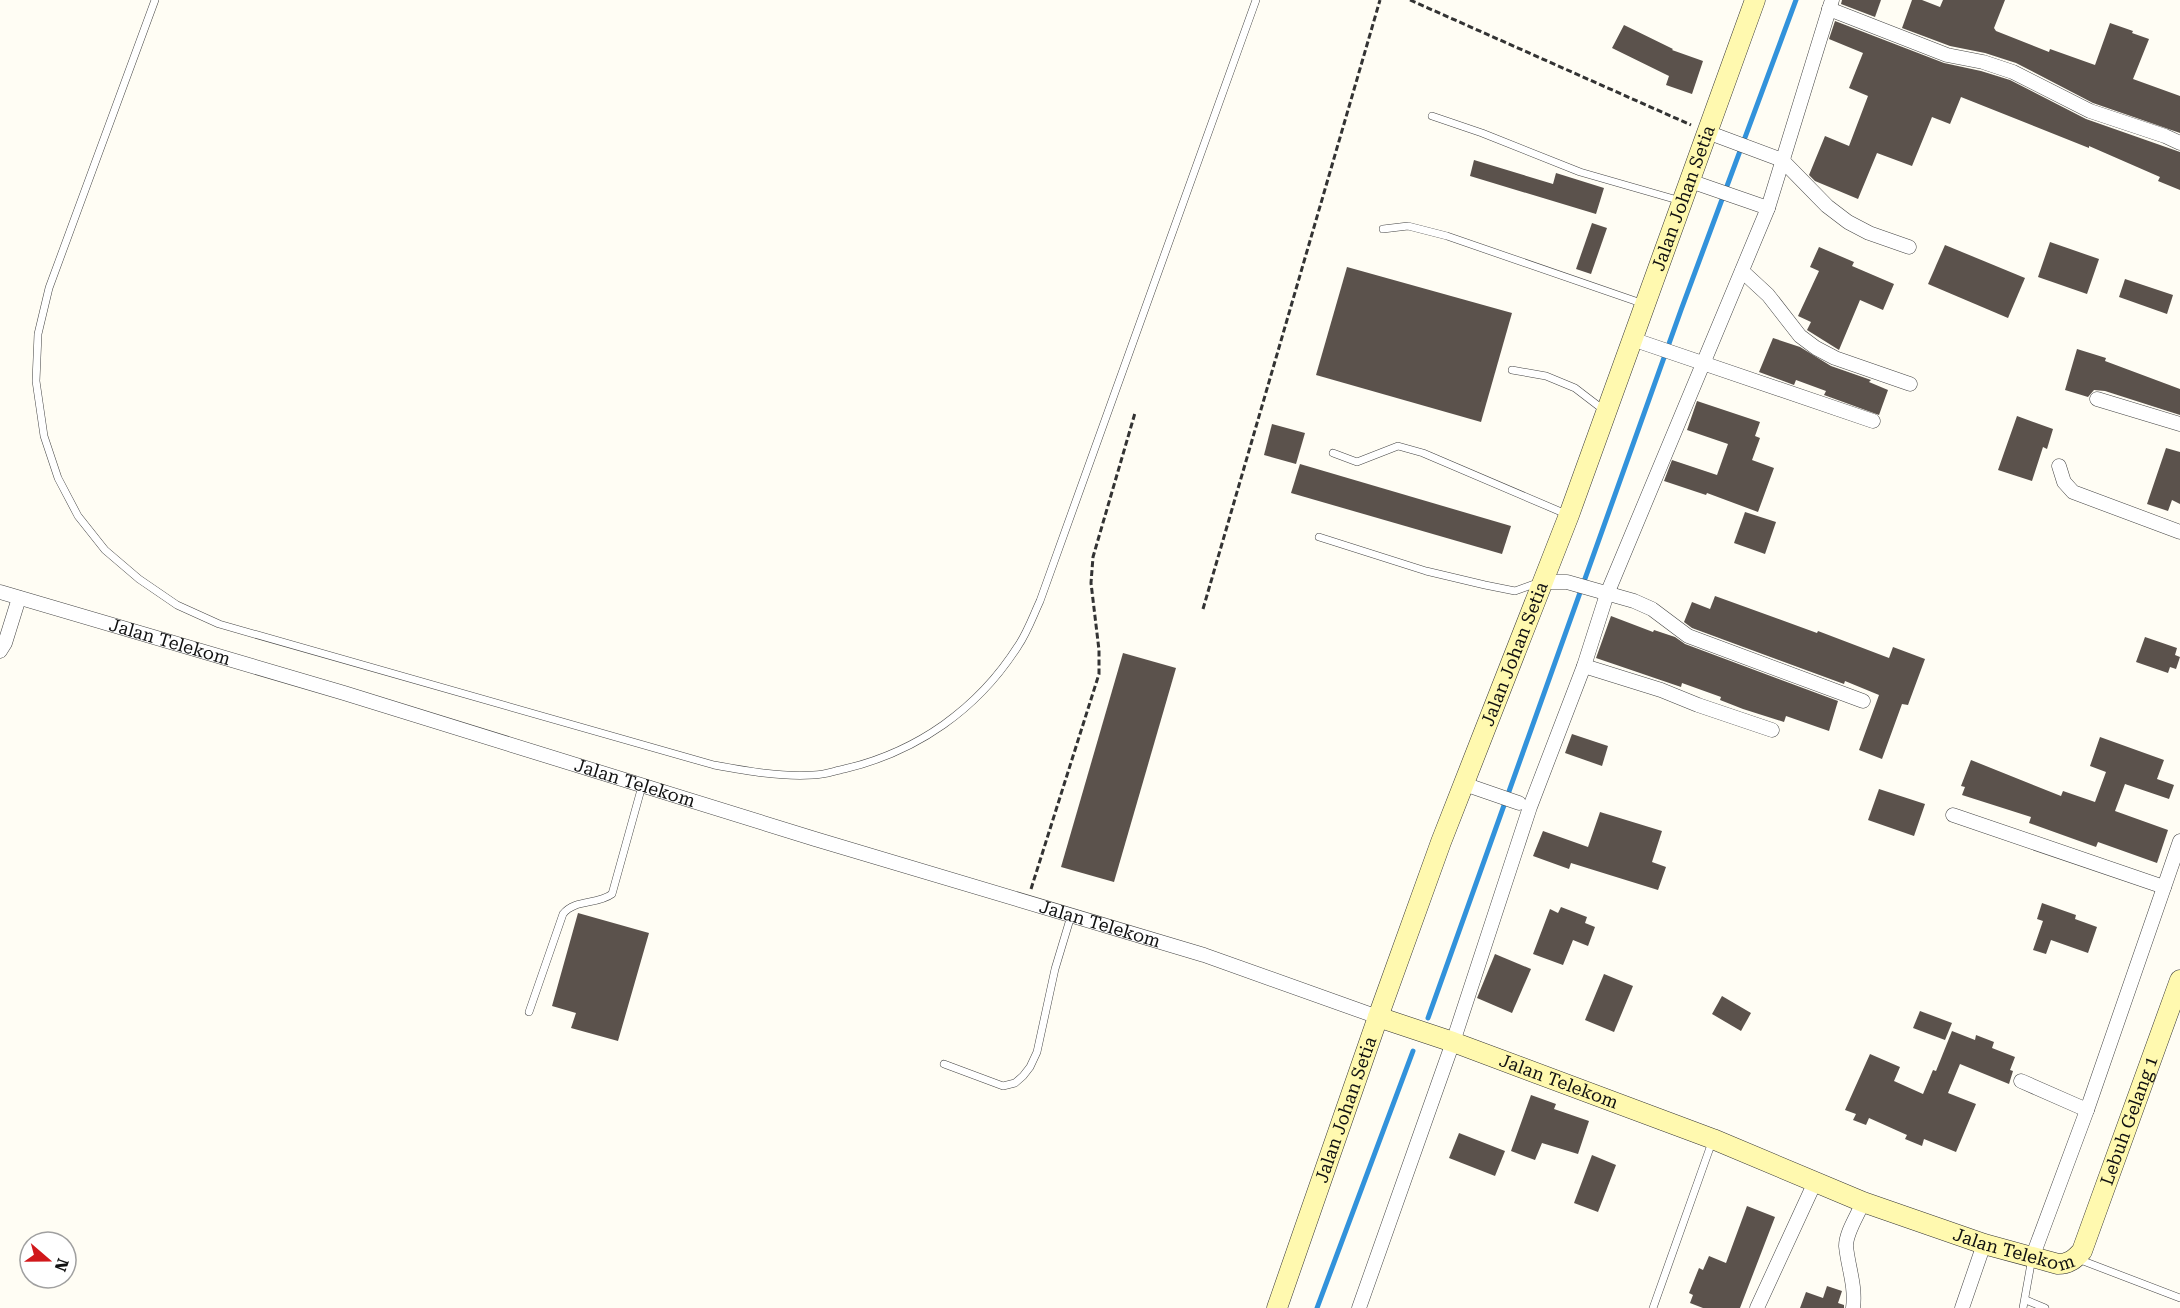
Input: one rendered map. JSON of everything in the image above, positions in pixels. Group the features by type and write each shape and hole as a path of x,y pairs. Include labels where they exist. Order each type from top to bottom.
{"main road":[{"name":"Jalan Johan Setia","path":"1277,1308 1378,1017 1471,786 1755,0"},
{"name":"Lebuh Gelang 1","path":"2075,1258 2082,1251 2180,980"},
{"name":"Jalan Telekom","path":"1378,1017 1453,1042 1713,1139 1863,1202 1984,1244 2058,1264 2067,1264 2075,1258"}],"street":[{"path":"1359,1308 1453,1042 1530,807 1584,666 1601,592 1704,363 1768,208 1776,158 1831,4 1947,55 1983,62 2013,72 2090,111 2180,143"},
{"path":"1707,132 1776,158 1827,206 1848,222 1869,233 1909,247"},
{"path":"1690,181 1768,208"},
{"path":"1742,271 1768,296 1800,336 1816,348 1835,358 1910,384"},
{"path":"1632,339 1873,421"},
{"path":"2097,399 2180,424"},
{"path":"2059,466 2064,482 2073,492 2180,532"},
{"path":"1543,582 1567,582 1652,609 1688,636 1863,701"},
{"name":"Jalan Telekom","path":"0,592 344,693 642,786 1204,955 1378,1017"},
{"path":"0,651 5,643 19,598"},
{"path":"1584,666 1661,690 1772,730"},
{"path":"1471,786 1519,803"},
{"path":"1953,815 2164,887"},
{"path":"2032,1258 2087,1110 2180,841"},
{"path":"2021,1081 2087,1110"},
{"path":"1757,1308 1815,1182"},
{"path":"1853,1308 1853,1285 1846,1246 1847,1238 1863,1202"},
{"path":"1962,1308 1984,1244"}],"lane":[{"path":"155,0 49,288 38,334 36,381 44,436 58,478 78,516 105,550 139,579 177,605 219,624 714,765 761,774 815,775 871,763 914,744 956,718 995,679 1019,645 1040,601 1256,0"},
{"path":"1432,116 1580,172 1683,202"},
{"path":"1383,229 1408,226 1447,236 1644,304"},
{"path":"1512,370 1546,376 1575,387 1605,411"},
{"path":"1333,453 1357,462 1398,447 1423,453 1569,515"},
{"path":"1319,537 1426,571 1485,585 1515,591 1543,582"},
{"path":"529,1012 563,914 568,908 606,898 612,894 642,786"},
{"path":"944,1064 1003,1086 1023,1077 1037,1052 1055,969 1071,916"},
{"path":"1653,1308 1713,1139"},
{"path":"2032,1258 2024,1304 2045,1308"},
{"name":"Jalan Telekom","path":"2075,1258 2180,1298"}],"path":[{"path":"1203,609 1380,0"},
{"path":"1410,0 1707,132"},
{"path":"1027,902 1099,674 1099,650 1091,583 1093,557 1135,413"}],"building":[{"path":"1842,0 1881,0 1875,17 1841,4"},
{"path":"1912,0 1922,0 1940,7 1943,0 2005,0 1994,28 1996,31 2049,52 2050,49 2095,65 2110,23 2133,31 2132,33 2149,39 2133,79 2180,96 2180,133 2093,103 2016,63 1985,53 1950,46 1902,28"},
{"path":"1835,21 1944,63 2010,80 2086,119 2180,152 2180,190 2158,181 2160,177 2089,146 2089,148 1961,97 1950,124 1932,117 1912,166 1877,153 1858,199 1815,181 1809,175 1825,136 1849,146 1868,96 1849,88 1863,53 1829,39"},
{"path":"1624,25 1672,50 1703,61 1692,94 1666,85 1669,76 1612,48"},
{"path":"1474,160 1553,184 1556,173 1604,188 1596,214 1470,176"},
{"path":"1592,223 1607,228 1591,274 1576,269"},
{"path":"2050,242 2099,259 2087,294 2038,277"},
{"path":"1945,245 2025,278 2008,318 1928,284"},
{"path":"1819,247 1854,262 1852,266 1894,284 1883,310 1860,300 1839,350 1807,330 1811,322 1798,316 1819,271 1810,267"},
{"path":"1347,267 1512,313 1481,422 1316,375"},
{"path":"2125,279 2173,295 2167,314 2119,297"},
{"path":"1773,338 1800,347 1831,366 1871,380 1869,382 1888,390 1879,415 1824,395 1826,391 1796,380 1794,385 1759,372"},
{"path":"2077,349 2106,358 2105,361 2180,389 2180,415 2105,391 2094,390 2088,397 2065,390"},
{"path":"1697,401 1760,422 1755,436 1760,438 1752,460 1774,468 1758,512 1707,493 1706,495 1664,481 1672,460 1717,475 1728,444 1687,430"},
{"path":"2017,416 2053,429 2047,449 2043,447 2032,481 1998,470"},
{"path":"1272,424 1305,433 1296,464 1264,455"},
{"path":"2166,448 2180,452 2180,504 2172,500 2168,511 2147,504"},
{"path":"1300,464 1511,526 1502,554 1291,493"},
{"path":"1745,512 1776,522 1765,554 1734,543"},
{"path":"1715,596 1889,658 1893,647 1925,659 1908,705 1902,704 1882,759 1859,750 1879,695 1692,628 1684,622 1692,602 1710,609"},
{"path":"1611,616 1653,632 1654,630 1675,637 1685,644 1838,701 1829,731 1786,716 1784,722 1743,709 1720,700 1721,697 1682,683 1681,687 1596,658"},
{"path":"2145,637 2177,648 2175,655 2180,657 2176,669 2170,667 2168,673 2136,662"},
{"path":"1123,653 1176,668 1114,882 1061,867"},
{"path":"1572,734 1608,746 1602,766 1565,753"},
{"path":"2100,737 2164,760 2157,779 2174,785 2169,799 2125,784 2115,811 2168,830 2157,863 2098,842 2096,847 2029,823 2031,817 1962,795 1965,787 1961,786 1971,760 2061,796 2063,791 2095,802 2106,772 2090,766"},
{"path":"1879,789 1925,804 1914,836 1868,820"},
{"path":"1600,812 1662,831 1652,862 1666,867 1658,890 1571,863 1569,869 1533,856 1543,831 1588,847"},
{"path":"2042,903 2076,915 2075,919 2097,927 2088,953 2051,940 2046,954 2033,950 2043,921 2037,919"},
{"path":"1561,907 1587,917 1585,923 1595,927 1588,946 1573,940 1563,965 1533,954 1550,909 1558,913"},
{"path":"578,913 649,933 618,1041 571,1028 576,1013 552,1006"},
{"path":"1495,954 1531,969 1512,1013 1477,998"},
{"path":"1604,974 1633,986 1614,1032 1585,1020"},
{"path":"1722,996 1751,1013 1741,1031 1712,1014"},
{"path":"1920,1011 1952,1023 1945,1040 1913,1028"},
{"path":"1952,1031 1975,1040 1976,1035 1994,1042 1992,1048 2015,1057 2010,1070 2013,1071 2009,1084 1960,1064 1948,1093 1976,1104 1956,1152 1924,1139 1922,1146 1905,1139 1907,1135 1869,1118 1866,1125 1853,1120 1856,1114 1845,1110 1870,1054 1900,1067 1894,1081 1923,1094 1933,1070 1936,1071"},
{"path":"1531,1095 1556,1104 1554,1109 1589,1121 1578,1154 1542,1143 1535,1160 1511,1151"},
{"path":"1459,1133 1505,1151 1495,1176 1449,1158"},
{"path":"1592,1155 1616,1165 1598,1212 1574,1203"},
{"path":"1747,1206 1775,1217 1740,1308 1703,1308 1690,1303 1693,1295 1689,1293 1699,1268 1703,1270 1709,1256 1726,1263"},
{"path":"1827,1286 1842,1291 1838,1303 1844,1305 1844,1308 1800,1308 1806,1292 1823,1298"}],"waterway":[{"path":"1428,1018 1681,310 1796,0"},
{"path":"1317,1308 1413,1051"}]}
